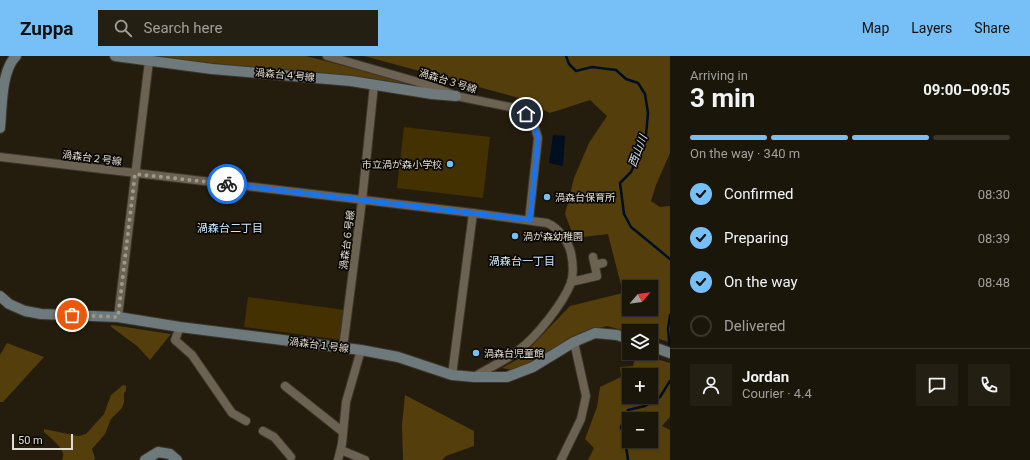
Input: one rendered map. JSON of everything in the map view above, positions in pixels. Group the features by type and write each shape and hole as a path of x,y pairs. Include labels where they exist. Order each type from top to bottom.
{"street":[{"path":"0,128 6,75 13,58 16,56"},
{"name":"渦森台４号線","path":"115,56 212,69 351,81 374,86 456,96"},
{"name":"渦森台３号線","path":"327,56 432,86 456,96 515,108 526,114 534,125 538,138 530,220"},
{"path":"118,317 149,61"},
{"name":"渦森台６号線","path":"343,348 362,201 374,86"},
{"name":"渦森台２号線","path":"0,157 530,220 547,223 554,226 564,237 570,249 574,266 571,282 553,312 534,337 518,351 474,377"},
{"path":"452,375 473,213"},
{"path":"571,282 597,276 597,262"},
{"name":"渦森台１号線","path":"0,296 9,304 25,311 41,314 118,317 180,327 361,350 398,357 452,375 474,377 507,377 533,366 574,342 594,333 617,334 622,336"},
{"path":"180,327 174,340 192,355 232,412 246,421"},
{"path":"561,460 581,419 586,396 574,342"},
{"path":"658,349 670,353"},
{"path":"338,460 341,450 346,402 361,350"},
{"path":"285,386 343,432"},
{"path":"263,431 274,437 291,459"},
{"path":"341,450 364,460"},
{"path":"145,460 158,452 170,454 176,460"}],"shaded area":[{"path":"153,56 306,56 429,88 388,81 276,71"},
{"path":"364,56 670,56 670,153 656,185 651,201 660,207 670,206 670,342 658,339 658,324 622,324 622,330 607,326 584,332 524,367 512,370 502,368 520,358 570,306 622,293 622,316 658,316 658,280 622,280 622,289 608,234 574,238 565,214 574,178 589,143 607,116 590,100 550,113 519,98"},
{"path":"404,127 490,137 483,198 397,188"},
{"path":"248,297 345,310 341,340 244,327"},
{"path":"112,325 171,334 150,360 137,346 110,326"},
{"path":"7,343 44,357 3,402 0,402 0,355"},
{"path":"658,359 670,363 670,417 662,426 670,430 670,460 588,460 594,448 585,439 597,407 600,387 621,377 620,367 633,366 635,360"},
{"path":"123,385 126,386 126,391 124,393 122,408 111,419 105,434 92,449 95,458 94,460 62,460 63,452 44,432 44,429 78,436 86,434 104,414 111,395"},
{"path":"405,395 474,431 474,446 446,456 442,460 403,460 402,425"}],"water":[{"path":"553,135 565,136 563,166 549,163"}],"waterway":[{"name":"西山川","path":"566,56 569,64 576,71 592,67 616,70 626,79 638,83 645,94 648,113 646,135 631,172 620,183 624,214 631,227 670,259"},
{"name":"西山川","path":"670,315 668,329 670,350"},
{"name":"西山川","path":"628,460 625,439 621,427 628,410 645,406 660,397 670,381"}],"way so far":[{"path":"72,315 118,317 135,174 227,184"}],"place":[{"name":"市立渦が森小学校","path":"450,164"},
{"name":"渦森台保育所","path":"547,197"},
{"name":"渦が森幼稚園","path":"515,236"},
{"name":"渦森台児童館","path":"476,353"}],"district":[{"name":"渦森台二丁目","path":"230,228"},
{"name":"渦森台一丁目","path":"522,261"}],"route":[{"path":"227,184 530,220 538,138 534,125 526,114"}]}
